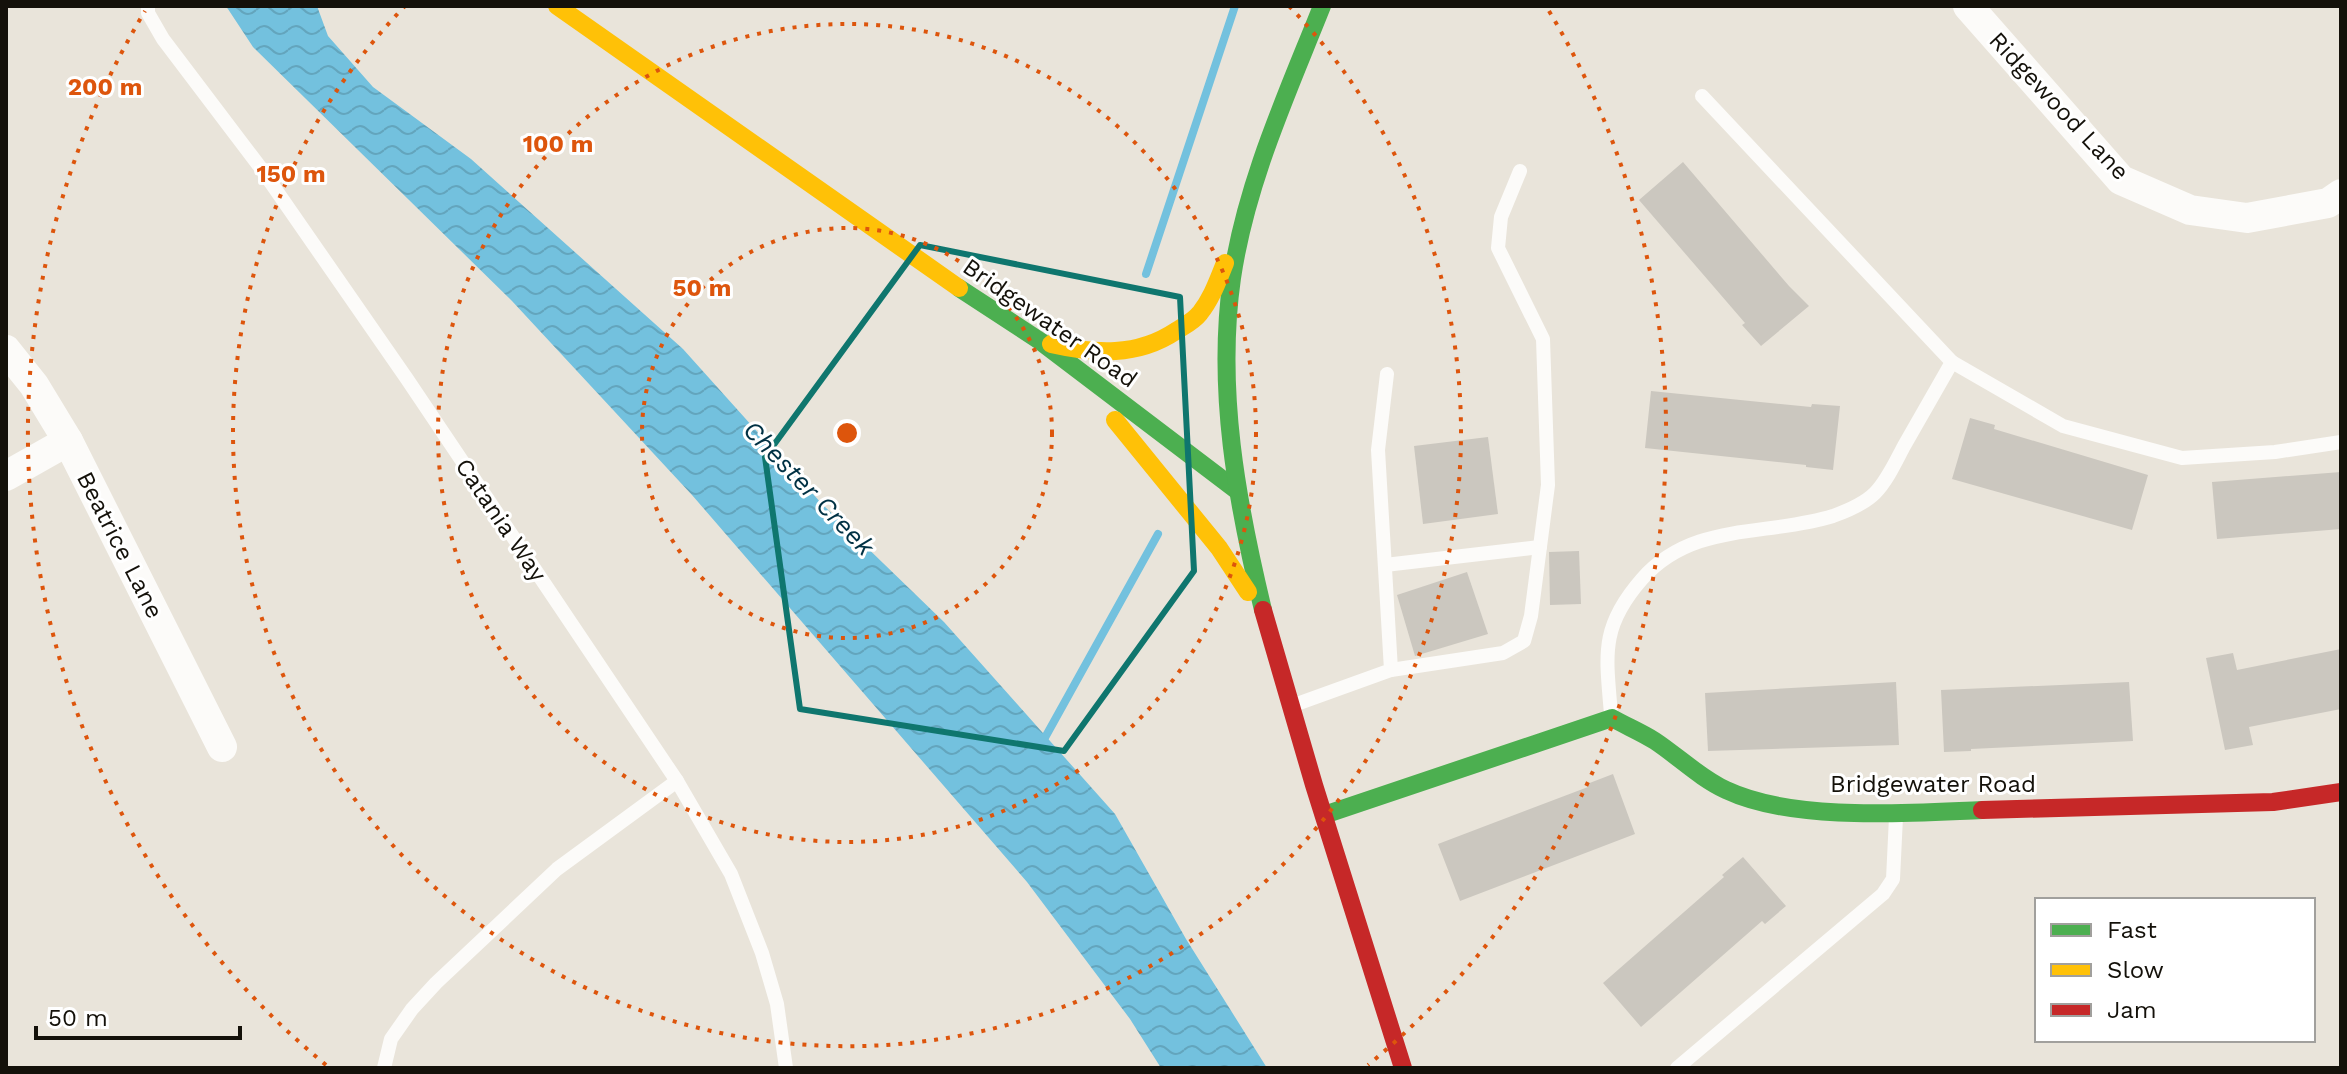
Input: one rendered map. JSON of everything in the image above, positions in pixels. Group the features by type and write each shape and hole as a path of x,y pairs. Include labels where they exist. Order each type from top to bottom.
{"street":[{"name":"Bridgewater Road","path":"557,6 1040,341 1235,489"},
{"path":"1040,341 1080,352 1129,353 1174,334 1200,313 1240,233 1266,151 1322,6"},
{"name":"Ridgewood Lane","path":"1968,6 2121,180 2190,210 2247,218 2328,203 2341,194"},
{"path":"1240,233 1228,316 1227,371 1235,489 1264,619 1403,1068"},
{"path":"1040,341 1097,399 1157,469 1219,548 1264,619"},
{"name":"Beatrice Lane","path":"6,350 34,385 68,441 222,747"},
{"path":"6,476 68,441"},
{"name":"Bridgewater Road","path":"1612,718 1644,734 1736,795 1780,804 1896,813 2273,802 2341,792"},
{"path":"1324,815 1612,718"}],"lane":[{"name":"Catania Way","path":"148,6 148,13 163,39 260,167 407,379 677,781 731,874 757,940 777,1004 786,1068"},
{"path":"1702,96 1952,362 2063,426 2182,458 2275,452 2341,442"},
{"path":"1290,706 1391,670 1503,653 1524,641 1531,616 1548,485 1543,339 1498,248 1501,217 1520,171"},
{"path":"1612,718 1608,636 1618,610 1657,562 1684,545 1721,535 1806,525 1847,511 1875,493 1952,362"},
{"path":"1387,374 1378,450 1391,670"},
{"path":"1385,565 1540,547"},
{"path":"384,1068 391,1039 412,1009 436,983 557,869 677,781"},
{"path":"1677,1068 1883,894 1893,879 1896,813"}],"highlighted area":[{"path":"920,245 1180,297 1194,571 1064,751 800,709 765,457"}],"water":[{"path":"226,6 317,6 328,36 373,87 471,159 683,349 822,504 944,622 1115,814 1186,939 1267,1068 1161,1068 1130,1019 1027,882 692,495 512,301 253,47"}],"building":[{"path":"1683,162 1809,306 1761,346 1742,325 1745,323 1639,200"},
{"path":"1651,391 1811,407 1812,404 1840,406 1833,470 1645,448"},
{"path":"1970,418 1995,425 1994,429 2148,475 2132,530 1952,479"},
{"path":"1488,437 1498,514 1423,524 1414,446"},
{"path":"2341,472 2341,529 2217,539 2212,482"},
{"path":"1579,551 1581,604 1550,605 1549,552"},
{"path":"1467,572 1488,634 1415,656 1397,595"},
{"path":"2341,649 2341,709 2249,727 2253,745 2225,750 2206,658 2233,653 2237,670"},
{"path":"1896,682 1899,745 1708,751 1705,693"},
{"path":"2129,682 2133,741 1944,752 1941,690"},
{"path":"1613,774 1635,834 1460,901 1438,844 1588,787 1587,784"},
{"path":"1743,857 1786,906 1765,924 1762,921 1641,1027 1603,983"}],"waterway":[{"path":"1146,274 1235,6"},
{"path":"1042,743 1158,534"}],"traffic: fast":[{"path":"1263,610 1238,487 1228,404 1226,362 1232,278 1257,173 1322,6"},
{"path":"959,288 1040,341 1235,489"},
{"path":"1324,815 1612,718 1655,741 1716,785 1753,800 1784,807 1852,813 1982,810"}],"traffic: slow":[{"path":"557,6 959,288"},
{"path":"1051,344 1115,351 1161,339 1200,313 1225,263"},
{"path":"1115,420 1219,548 1248,592"}],"traffic: jam":[{"path":"1263,610 1403,1068"},
{"path":"1982,810 2273,802 2341,792"}],"water label":[{"name":"Chester Creek","path":"809,488"}]}
